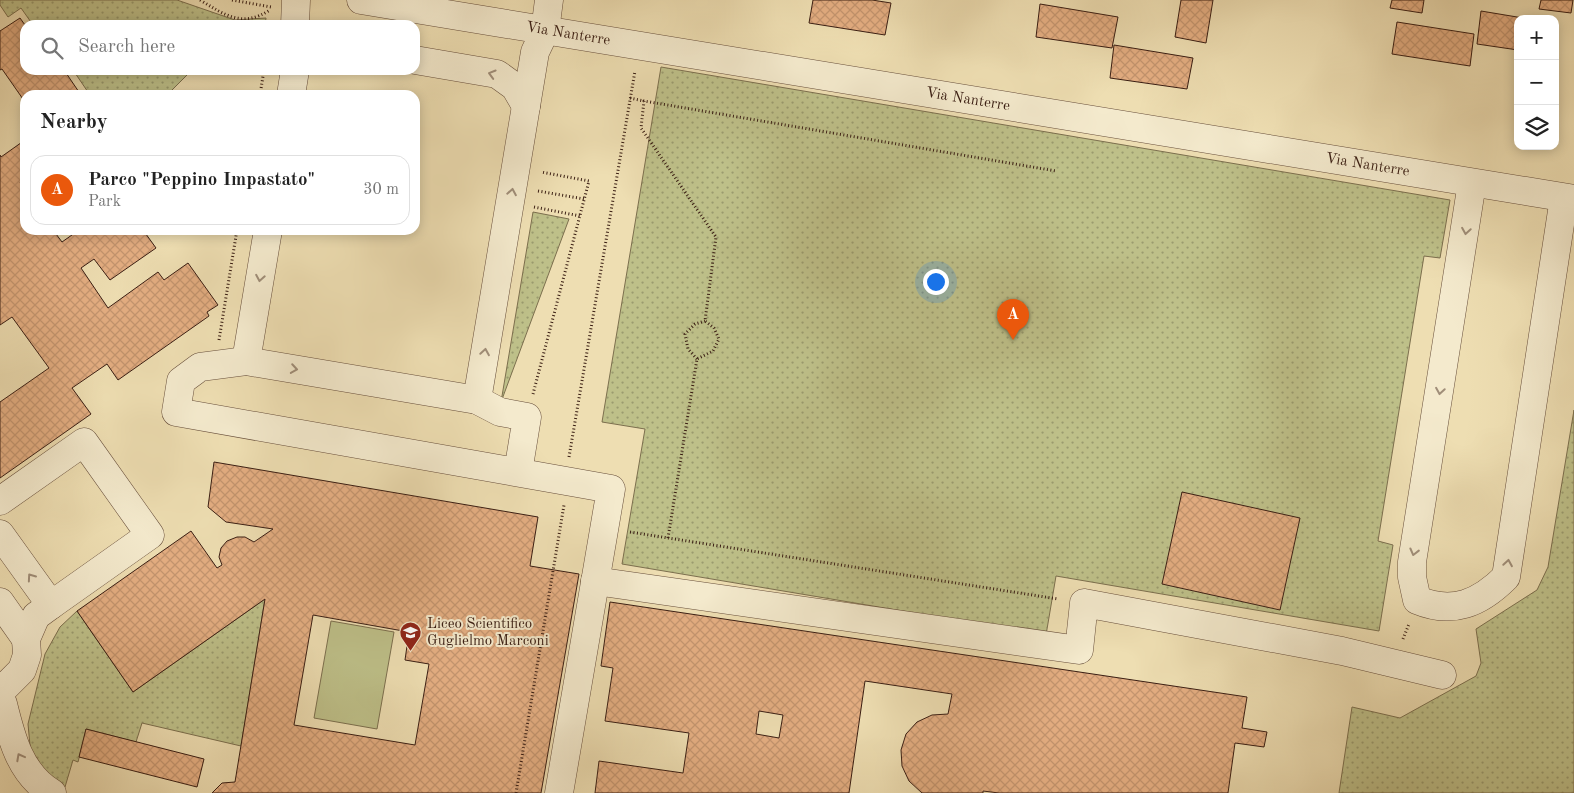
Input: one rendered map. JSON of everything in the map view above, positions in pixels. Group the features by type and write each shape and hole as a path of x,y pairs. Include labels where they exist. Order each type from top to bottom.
{"street":[{"name":"Via Nanterre","path":"361,0 1569,198"},
{"path":"477,400 535,52 545,31 549,0"},
{"path":"285,4 293,20"},
{"path":"420,61 497,74 515,87 526,106"},
{"path":"291,90 294,75"},
{"path":"1472,183 1418,534 1412,562 1412,577 1418,600 1433,606 1472,604 1492,591 1506,577 1569,198"},
{"path":"246,361 267,235"},
{"path":"518,472 527,417 500,412 477,400 246,361 200,367 181,381 176,412 611,489 559,793"},
{"path":"0,501 91,433 161,531 36,616 26,639 27,656 22,670 1,697 12,741 21,760 32,776 52,793"},
{"path":"0,534 51,606"},
{"path":"595,581 1079,650 1084,603 1342,651 1442,675"},
{"path":"0,602 26,639"}],"path":[{"path":"200,0 227,16 247,20 285,4"},
{"path":"232,0 285,4"},
{"path":"516,793 562,524 566,481 640,47"},
{"path":"261,90 263,75"},
{"path":"630,98 1056,171"},
{"path":"644,101 641,128 716,237 705,322"},
{"path":"513,186 589,181 527,417"},
{"path":"513,186 584,198"},
{"path":"513,186 580,216"},
{"path":"215,364 236,235"},
{"path":"705,322 714,328 718,339 714,351 697,359 688,349 685,334 695,324 705,322"},
{"path":"668,538 697,359"},
{"path":"605,528 1084,603"},
{"path":"1397,664 1401,645 1418,600"}],"green space":[{"path":"0,0 177,0 235,20 29,20 21,8 8,17 0,5"},
{"path":"266,18 266,20 235,20"},
{"path":"661,67 1450,200 1440,258 1424,256 1378,541 1393,545 1379,631 1056,576 1046,635 622,564 645,429 602,422"},
{"path":"76,75 187,75 172,90 87,90"},
{"path":"533,212 569,219 501,402"},
{"path":"1574,410 1574,793 1339,793 1352,707 1400,718 1476,676 1481,663 1476,629 1537,590 1548,567"},
{"path":"265,599 241,746 142,723 136,742 86,729 78,762 73,760 65,787 50,783 31,756 28,724 45,654 60,627 77,611 133,692"},
{"path":"331,621 394,632 377,729 314,718"}],"building":[{"path":"813,0 872,0 891,3 885,35 809,23"},
{"path":"1181,0 1213,0 1206,43 1175,37"},
{"path":"1392,0 1424,0 1422,13 1390,8"},
{"path":"1541,0 1573,0 1571,13 1539,9"},
{"path":"1040,4 1118,17 1112,48 1036,37"},
{"path":"1481,11 1514,16 1514,49 1477,44"},
{"path":"20,18 21,20 20,75 67,75 78,90 20,90 20,95 2,69 0,70 0,31"},
{"path":"1397,22 1474,34 1470,66 1392,54"},
{"path":"1114,45 1193,58 1187,89 1110,78"},
{"path":"20,144 20,235 57,235 62,242 72,235 147,235 156,248 110,280 94,259 81,268 108,308 158,272 164,280 188,263 218,305 207,312 209,316 118,380 107,364 72,388 91,414 0,478 0,402 49,368 12,317 0,325 0,155 1,157"},
{"name":"Liceo Scientifico Guglielmo Marconi","path":"214,462 538,517 530,566 579,574 541,793 212,793 222,783 235,782 265,599 133,692 77,611 191,531 217,568 222,565 219,557 221,548 227,541 237,537 245,537 254,542 273,529 226,522 208,507","holes":["313,615 409,632 405,660 429,664 415,745 294,725"]},
{"path":"1182,492 1300,518 1280,610 1162,584"},
{"path":"610,602 1247,697 1242,728 1267,732 1264,747 1235,743 1228,793 999,793 983,791 983,793 922,793 909,781 902,766 901,750 906,734 917,722 932,715 948,714 952,694 865,681 849,793 595,793 599,761 683,773 689,733 605,721 613,668 601,666","holes":["759,711 783,715 779,738 756,734"]},
{"path":"86,729 204,759 197,787 79,757"}],"place":[{"name":"Parco \"Peppino Impastato\"","path":"1013,340"},
{"name":"Liceo Scientifico Guglielmo Marconi","path":"411,652"}]}
